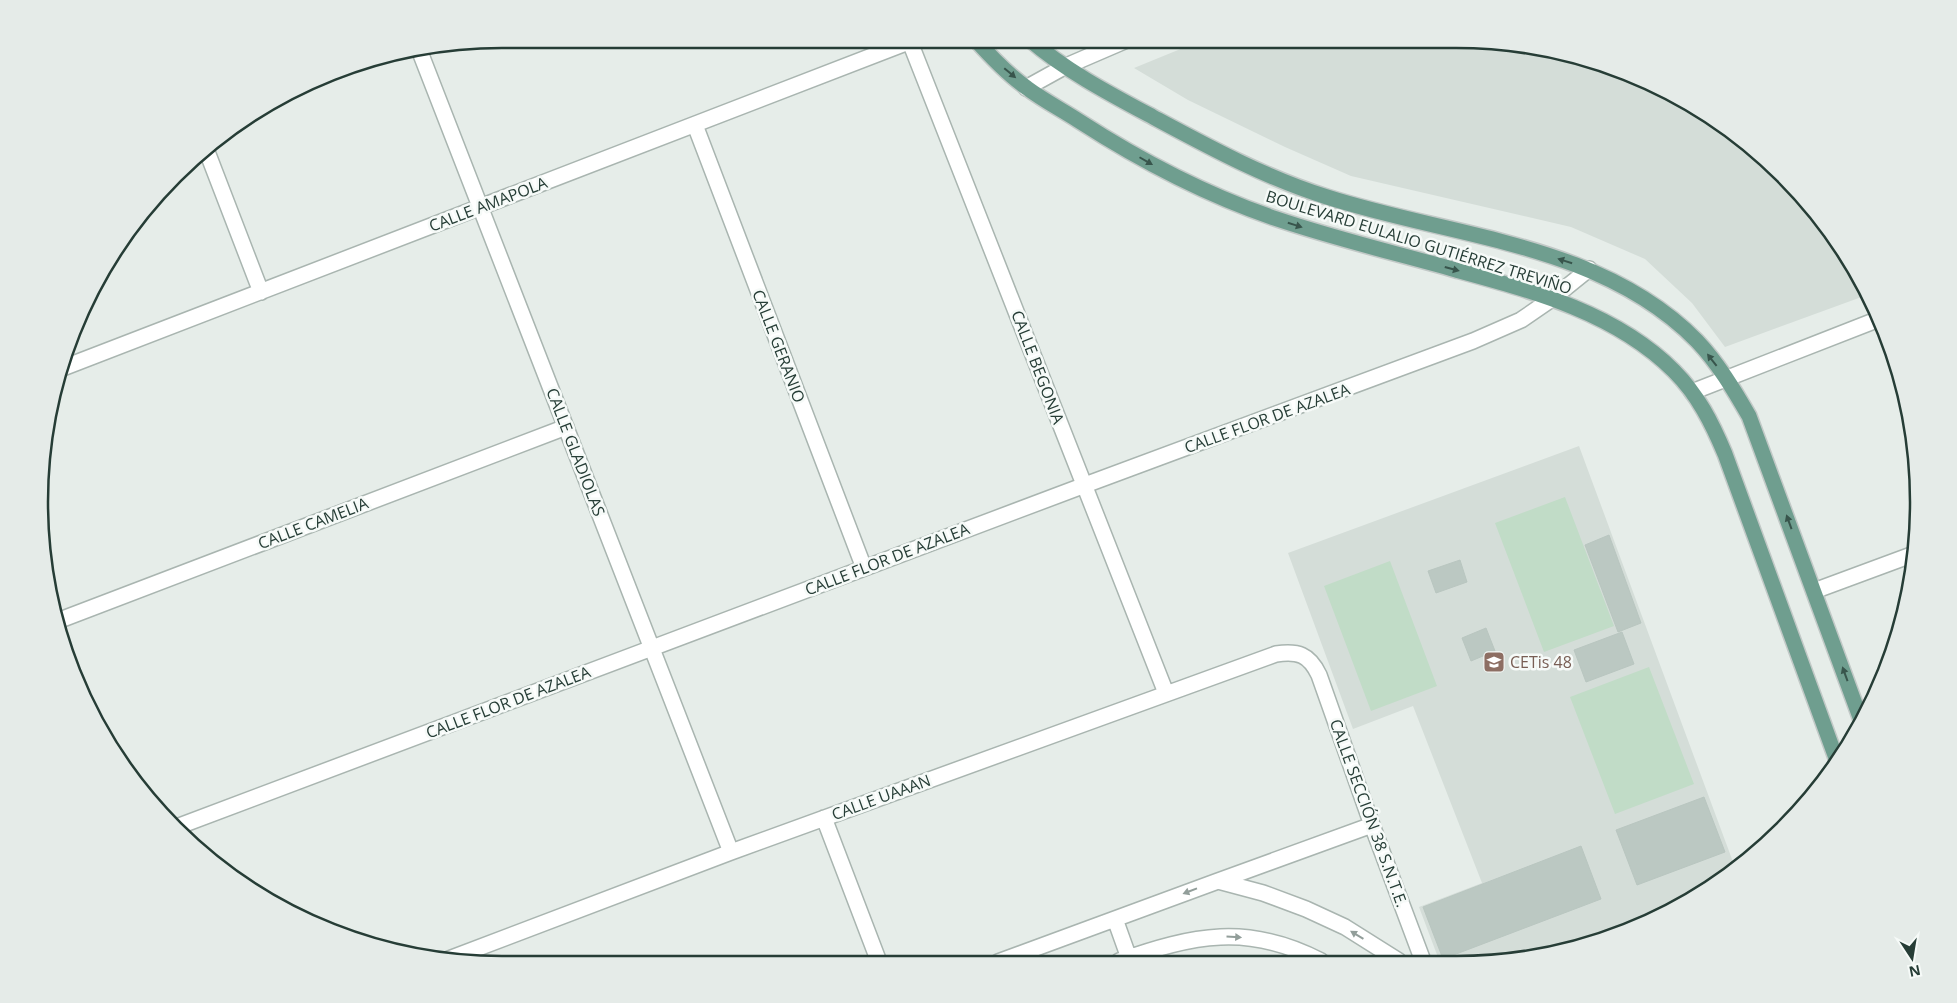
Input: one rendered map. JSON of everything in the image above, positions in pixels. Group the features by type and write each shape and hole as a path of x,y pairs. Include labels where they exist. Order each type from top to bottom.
{"main road":[{"name":"BOULEVARD EULALIO GUTIÉRREZ TREVIÑO","path":"983,48 1026,88 1106,139 1167,174 1224,199 1277,219 1554,298 1613,325 1637,341 1674,371 1692,392 1711,421 1725,454 1834,752"},
{"name":"BOULEVARD EULALIO GUTIÉRREZ TREVIÑO","path":"1040,48 1064,67 1098,88 1267,175 1327,197 1518,245 1589,268 1631,291 1667,315 1697,341 1726,378 1749,416 1858,711"}],"street":[{"name":"CALLE AMAPOLA","path":"69,367 892,48"},
{"name":"CALLE BEGONIA","path":"916,48 1166,693"},
{"path":"1026,88 1064,67 1108,48"},
{"name":"CALLE GLADIOLAS","path":"421,55 731,852"},
{"name":"CALLE GERANIO","path":"695,125 864,568"},
{"path":"208,155 261,292"},
{"name":"CALLE FLOR DE AZALEA","path":"182,825 1084,485 1473,342 1521,320 1554,298 1589,268"},
{"path":"1692,392 1872,321"},
{"name":"CALLE CAMELIA","path":"63,619 566,426"},
{"path":"1814,591 1906,557"},
{"name":"CALLE UAAAN","path":"463,954 731,852 1276,654 1292,652 1305,656 1314,665"},
{"name":"CALLE SECCIÓN 38 S.N.T.E.","path":"1314,665 1421,956"},
{"path":"824,818 877,956"},
{"path":"1014,956 1372,825"},
{"path":"1218,881 1263,893 1306,909 1345,927 1391,956"},
{"path":"1114,919 1125,956"},
{"path":"1139,956 1198,938 1228,936 1263,939 1298,948 1312,956"}],"shaded area":[{"path":"1183,48 1485,48 1515,51 1573,63 1629,82 1656,94 1708,124 1732,141 1777,180 1816,225 1833,249 1861,297 1725,347 1692,303 1645,259 1571,227 1351,176 1285,147 1188,100 1134,68"},
{"name":"CETis 48","path":"1579,446 1733,861 1708,879 1656,909 1629,921 1573,940 1515,952 1437,956 1419,907 1482,883 1413,706 1353,729 1288,553"}],"green space":[{"path":"1565,497 1614,626 1544,652 1495,523"},
{"path":"1390,561 1437,686 1371,711 1324,586"},
{"path":"1649,667 1694,784 1615,814 1570,697"}],"building":[{"path":"1609,535 1641,623 1618,632 1585,545"},
{"path":"1460,560 1467,582 1436,593 1428,571"},
{"path":"1486,628 1495,651 1471,661 1462,638"},
{"path":"1622,632 1634,664 1586,682 1574,650"},
{"path":"1704,797 1725,852 1637,885 1616,830"},
{"path":"1581,846 1601,899 1451,956 1442,956 1423,907"}],"place":[{"name":"CETis 48","path":"1494,662"}]}
